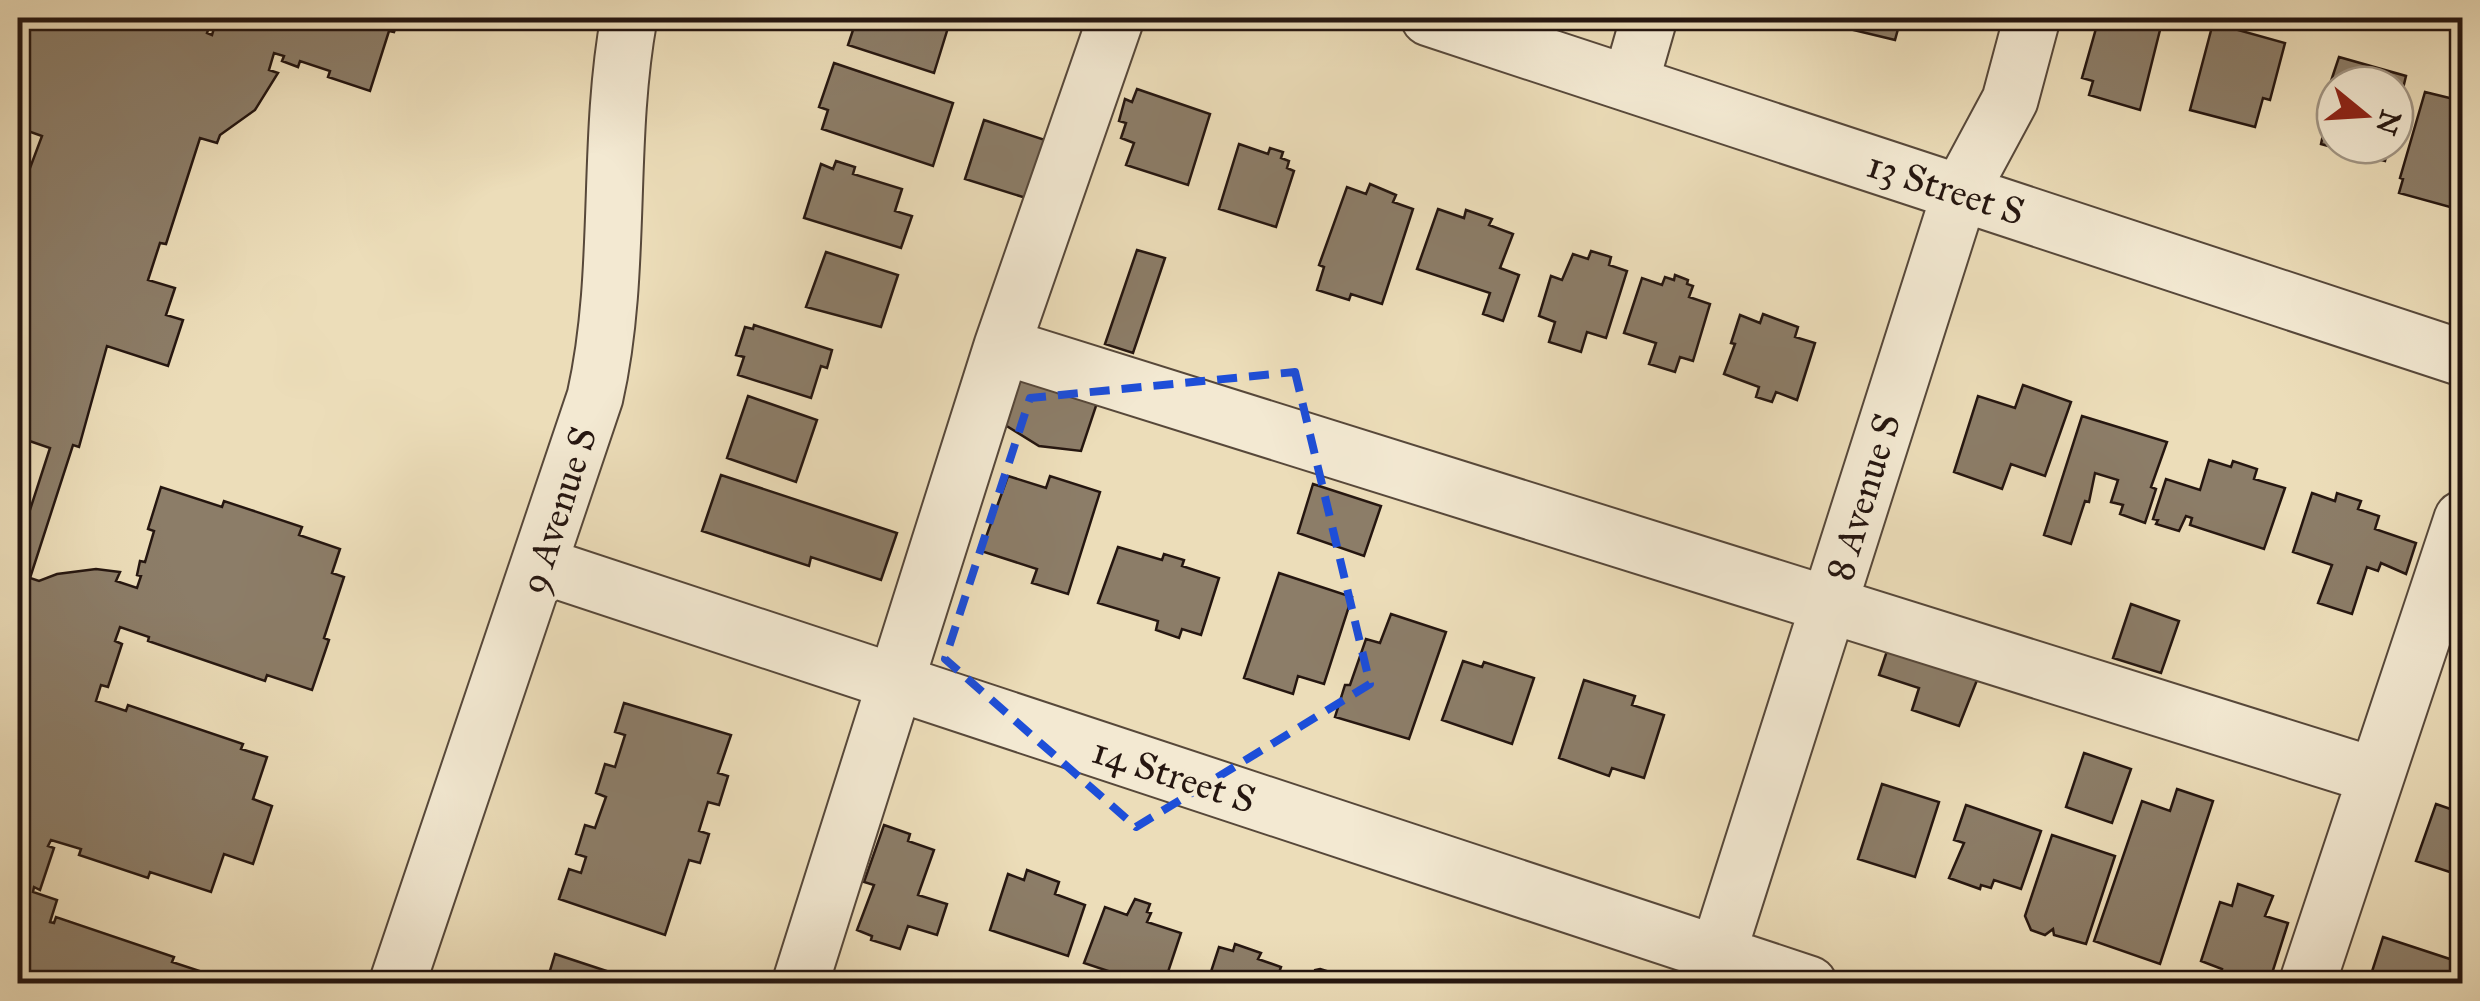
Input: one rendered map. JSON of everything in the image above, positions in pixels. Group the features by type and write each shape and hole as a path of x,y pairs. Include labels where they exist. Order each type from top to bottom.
{"street":[{"name":"9 Avenue S","path":"397,984 595,397 602,364 615,192 616,122 629,18"},
{"path":"800,984 1002,346 1116,18"},
{"name":"13 Street S","path":"1430,18 2462,358"},
{"path":"1630,84 1649,18"},
{"name":"8 Avenue S","path":"1713,969 1960,193 2010,100 2032,18"},
{"path":"1002,346 2376,776"},
{"path":"2307,984 2462,520"},
{"name":"14 Street S","path":"540,565 896,683 1713,969 1808,984"}],"highlighted area":[{"path":"1295,372 1370,684 1136,827 945,659 1030,398"}],"building":[{"path":"18,18 180,18 209,27 207,33 212,35 217,18 399,18 394,32 389,31 370,91 328,77 330,71 300,61 298,67 282,61 284,56 274,53 269,70 278,73 255,110 220,135 217,143 200,138 166,244 160,243 148,280 175,288 166,315 183,320 168,366 107,346 79,447 73,445 30,578 39,581 57,574 96,569 120,572 116,581 137,588 140,561 145,562 154,531 148,529 161,487 222,507 224,501 302,527 299,535 340,549 332,573 344,577 312,690 267,675 265,681 148,641 149,637 120,627 115,641 122,644 108,687 101,685 96,701 126,711 128,705 243,744 241,749 267,757 253,799 272,806 253,864 224,854 211,892 150,872 148,878 79,855 81,849 51,840 48,846 54,848 40,890 34,887 33,892 57,900 50,922 54,923 56,917 174,957 172,962 218,977 216,984 18,984 18,547 50,448 18,437 18,376 25,352 18,350 18,200 42,136 25,130 28,120 18,117"},
{"path":"857,18 951,18 934,73 848,45"},
{"path":"1812,18 1901,18 1895,40"},
{"path":"2099,18 2163,18 2140,110 2089,95 2093,81 2082,78"},
{"path":"2213,23 2285,43 2270,100 2263,98 2255,127 2190,110"},
{"path":"2339,57 2367,65 2336,65"},
{"path":"834,63 953,103 933,166 822,129 828,110 819,107"},
{"path":"1137,89 1210,114 1188,185 1126,165 1134,143 1121,138 1126,123 1119,121 1125,99 1132,102"},
{"path":"2425,92 2462,101 2462,168 2450,207 2399,193 2404,165 2415,165 2415,126"},
{"path":"984,120 1045,140 1026,198 965,179"},
{"path":"1239,144 1268,154 1270,148 1283,152 1281,158 1289,161 1287,168 1294,171 1276,227 1219,209"},
{"path":"836,161 855,167 853,174 902,189 895,211 912,216 901,248 804,218 821,164 833,169"},
{"path":"1370,184 1396,195 1393,202 1413,209 1382,304 1351,294 1349,300 1317,290 1324,267 1319,265 1347,187 1366,194"},
{"path":"1438,209 1464,218 1466,210 1492,219 1489,225 1513,234 1500,268 1519,275 1503,321 1483,314 1490,293 1417,269"},
{"path":"1137,250 1165,258 1133,353 1105,344"},
{"path":"1591,251 1611,257 1609,265 1627,271 1606,338 1587,332 1581,352 1549,342 1555,322 1539,316 1551,276 1562,280 1573,254 1588,259"},
{"path":"826,252 898,275 881,327 806,307"},
{"path":"1675,275 1693,286 1689,297 1710,304 1693,361 1680,357 1675,372 1649,364 1656,343 1624,333 1642,278 1662,285 1665,277 1674,280"},
{"path":"1763,314 1798,327 1795,337 1815,343 1797,400 1776,392 1772,402 1756,397 1759,387 1724,374 1740,315 1760,323"},
{"path":"754,325 832,350 827,368 821,366 811,398 738,375 744,357 736,355 745,327 753,329"},
{"path":"1020,380 1099,397 1081,451 1039,446 1005,425"},
{"path":"2023,385 2071,402 2045,476 2011,464 2002,489 1954,472 1978,396 2015,408"},
{"path":"748,396 817,420 796,482 727,458"},
{"path":"2082,416 2167,442 2151,487 2156,489 2145,523 2120,514 2123,505 2111,502 2118,480 2095,473 2089,502 2085,501 2071,544 2044,535"},
{"path":"2209,460 2231,467 2233,461 2257,469 2254,479 2285,488 2264,549 2190,525 2192,518 2186,516 2179,531 2156,524 2158,520 2153,519 2166,479 2200,490"},
{"path":"721,475 897,533 881,580 811,557 809,566 702,531"},
{"path":"1008,476 1046,488 1050,476 1100,492 1068,594 1032,583 1037,569 981,551"},
{"path":"1313,484 1381,506 1364,556 1298,533"},
{"path":"2312,493 2335,501 2337,493 2361,501 2358,509 2379,516 2375,529 2416,543 2406,574 2381,563 2378,571 2367,567 2352,614 2318,603 2332,565 2293,552"},
{"path":"1118,547 1162,560 1164,554 1184,560 1182,566 1219,578 1201,635 1182,629 1179,638 1156,630 1158,621 1098,603"},
{"path":"1279,573 1352,597 1324,684 1298,676 1293,694 1244,678"},
{"path":"2131,604 2179,621 2161,673 2113,658"},
{"path":"1391,614 1446,632 1409,739 1335,717 1366,639 1380,643"},
{"path":"1888,648 1979,675 1959,726 1912,710 1919,688 1879,675"},
{"path":"1463,661 1482,667 1484,662 1534,678 1512,744 1442,720"},
{"path":"1584,680 1635,696 1632,705 1664,715 1644,778 1612,768 1609,776 1559,758"},
{"path":"624,703 731,735 718,773 728,776 719,805 708,802 699,831 709,834 700,863 689,860 665,935 559,899 569,869 581,873 586,857 576,854 585,825 595,828 606,797 596,793 605,764 615,767 625,735 615,732"},
{"path":"2084,753 2131,769 2112,823 2066,807"},
{"path":"1882,784 1939,802 1915,877 1858,859"},
{"path":"2177,789 2213,801 2160,964 2094,941 2142,801 2170,811"},
{"path":"2436,804 2462,813 2462,876 2416,861"},
{"path":"1966,805 2041,831 2021,889 1994,880 1991,888 1981,885 1980,889 1949,878 1964,843 1954,840"},
{"path":"884,825 910,834 908,841 934,850 918,895 947,904 937,935 908,926 900,949 871,940 872,936 857,930 874,885 864,882"},
{"path":"2052,835 2115,856 2086,944 2054,935 2053,929 2045,935 2031,930 2025,916"},
{"path":"1027,870 1059,882 1055,894 1085,905 1068,956 990,930 1008,874 1024,880"},
{"path":"2238,884 2273,896 2265,916 2288,923 2269,983 2248,976 2246,983 2220,975 2222,969 2201,961 2220,902 2232,906"},
{"path":"1135,899 1150,904 1147,922 1181,933 1164,984 1147,984 1084,963 1105,907 1127,915"},
{"path":"2383,937 2462,963 2461,984 2368,984"},
{"path":"1235,944 1261,953 1258,959 1281,967 1275,984 1207,984 1219,947 1233,951"},
{"path":"555,954 646,984 546,984"},
{"path":"1315,970 1356,980 1355,984 1310,984"}]}
